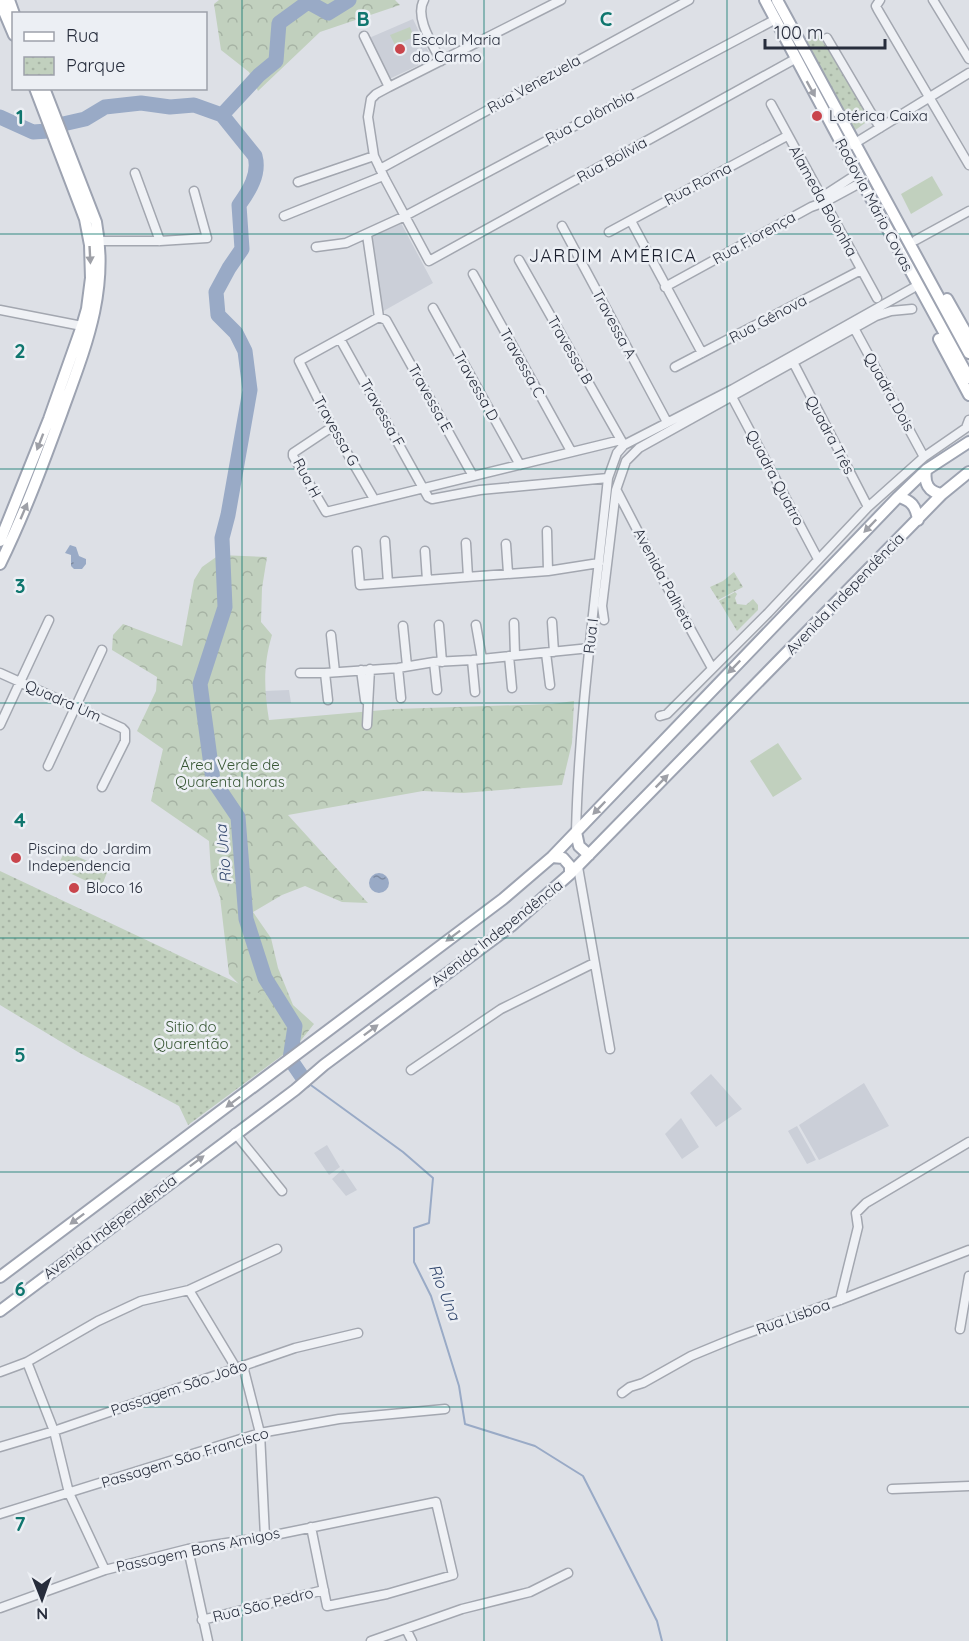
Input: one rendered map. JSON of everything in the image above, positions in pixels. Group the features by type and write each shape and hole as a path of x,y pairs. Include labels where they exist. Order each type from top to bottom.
{"main road":[{"name":"Rodovia Mário Covas","path":"765,0 899,251 915,287 969,378"},
{"name":"Rodovia Mário Covas","path":"777,0 855,143 913,242 929,281 969,353"},
{"path":"3,5 12,29"},
{"path":"0,541 49,420 82,326 91,278 87,228 51,120 36,90"},
{"path":"44,90 51,120"},
{"path":"0,564 44,463 91,329 100,278 99,241 91,207 58,139"},
{"path":"913,242 969,338"},
{"path":"915,287 969,395"},
{"path":"945,458 969,436"},
{"name":"Avenida Independência","path":"0,1277 502,899 552,857 898,497 926,471 969,442"},
{"path":"926,471 925,478 928,488 942,494"},
{"name":"Avenida Independência","path":"0,1311 511,926 589,855 942,494 969,474"},
{"path":"898,497 915,506 918,520"},
{"path":"576,832 579,846 589,855"},
{"path":"552,857 563,858 574,870"}],"street":[{"path":"424,0 420,9 422,19 441,61"},
{"path":"405,216 374,156 368,117 373,97 561,0"},
{"name":"Rua Venezuela","path":"285,216 382,172 689,0"},
{"path":"880,0 876,6 878,10 969,165"},
{"path":"933,0 969,59"},
{"name":"Rua Colômbia","path":"316,247 346,243 367,235 776,19"},
{"path":"364,36 389,87"},
{"path":"827,38 880,128"},
{"name":"Rua Bolívia","path":"405,216 429,261 795,59"},
{"path":"844,149 969,73"},
{"name":"Alameda Bolonha","path":"771,104 877,298"},
{"name":"Rua Roma","path":"609,232 788,136"},
{"path":"298,182 374,156"},
{"path":"135,173 160,241"},
{"name":"Rua Florença","path":"665,287 859,178"},
{"path":"99,241 207,238 194,191"},
{"path":"913,242 969,211"},
{"path":"631,221 702,353"},
{"name":"Travessa A","path":"562,226 667,422"},
{"path":"340,339 382,318 367,235"},
{"name":"Travessa B","path":"519,260 622,442"},
{"name":"Rua Gênova","path":"675,367 861,270"},
{"name":"Travessa C","path":"473,274 572,451"},
{"path":"374,500 572,451 622,442 733,389 915,287"},
{"name":"Travessa D","path":"433,308 520,465"},
{"path":"604,620 602,606 616,490 621,471 631,454 668,431 854,328 884,313 912,309"},
{"path":"0,310 82,326"},
{"name":"Travessa E","path":"382,318 473,476"},
{"name":"Quadra Dois","path":"854,328 924,457"},
{"name":"Travessa G","path":"340,339 299,361 332,427 374,500"},
{"name":"Travessa F","path":"340,339 423,487"},
{"name":"Quadra Três","path":"793,362 868,507"},
{"name":"Quadra Quatro","path":"732,397 818,560"},
{"path":"660,717 667,714 768,613 868,507 924,457 966,428 969,420"},
{"name":"Rua H","path":"332,427 293,453 292,456 326,512 374,500"},
{"name":"Rua I","path":"576,832 577,784 608,478 611,465 622,442"},
{"path":"423,487 432,500 480,490 608,478"},
{"name":"Avenida Palheta","path":"616,490 712,668"},
{"path":"547,531 548,571"},
{"path":"385,541 388,583"},
{"path":"466,543 468,577"},
{"path":"506,544 508,573"},
{"path":"357,551 360,585 548,571 599,563"},
{"path":"425,551 427,580"},
{"path":"0,725 50,620"},
{"path":"550,685 552,622"},
{"path":"512,688 514,623"},
{"path":"437,690 439,625"},
{"path":"476,625 482,659"},
{"path":"401,698 403,626"},
{"path":"331,635 335,672"},
{"path":"300,673 402,667 590,648"},
{"path":"48,766 102,650"},
{"path":"472,660 475,692"},
{"path":"368,725 370,669"},
{"path":"360,670 365,700"},
{"name":"Quadra Um","path":"0,673 125,731 125,741 102,787"},
{"path":"325,673 328,700"},
{"path":"574,870 610,1049"},
{"path":"411,1070 501,1009 594,963"},
{"path":"235,1133 282,1191"},
{"path":"840,1300 858,1227 856,1213 866,1203 969,1142"},
{"path":"0,1372 27,1362 98,1321 141,1301 189,1290 277,1249"},
{"name":"Rua Lisboa","path":"622,1393 691,1356 737,1337 969,1250"},
{"path":"960,1329 969,1276"},
{"path":"189,1290 240,1367 260,1433 265,1537"},
{"name":"Passagem São João","path":"0,1447 54,1431 295,1348 358,1333"},
{"path":"27,1362 54,1431 69,1493 105,1570"},
{"name":"Passagem São Francisco","path":"0,1514 260,1433 339,1419 445,1409"},
{"path":"892,1489 969,1486"},
{"name":"Passagem Bons Amigos","path":"0,1608 105,1570 188,1549 265,1537 436,1502 453,1575 387,1594 327,1606 324,1590"},
{"path":"311,1527 324,1590"},
{"path":"188,1549 208,1641"},
{"path":"371,1641 462,1609 530,1592 568,1573"},
{"name":"Rua São Pedro","path":"202,1620 324,1590"},
{"path":"406,1629 412,1641"}],"shaded area":[{"name":"Escola Maria do Carmo","path":"413,19 432,59 387,80 369,38"},
{"path":"401,223 433,283 380,313 369,238"},
{"path":"289,690 291,703 266,703 264,691"},
{"path":"711,1074 742,1109 716,1127 690,1093"},
{"path":"864,1083 889,1126 819,1160 799,1125"},
{"path":"681,1118 699,1147 682,1159 665,1134"},
{"path":"797,1126 816,1160 807,1164 788,1131"},
{"path":"327,1145 340,1167 329,1175 314,1153"},
{"path":"343,1169 357,1190 346,1196 332,1179"}],"green space":[{"path":"219,0 395,0 400,5 320,32 258,91 249,72 221,50 214,4"},
{"path":"410,27 414,37 395,45 390,35"},
{"path":"817,33 872,118 854,131 806,39"},
{"path":"932,176 943,195 911,214 901,194"},
{"name":"Área Verde de Quarenta horas","path":"219,555 267,557 262,588 261,622 272,635 265,677 269,720 395,709 552,704 574,701 572,743 562,785 463,793 423,791 288,815 368,903 342,902 305,886 282,895 253,912 271,938 278,968 293,1005 314,1024 298,1044 229,974 220,897 211,873 209,841 151,801 163,749 137,731 156,691 157,677 112,650 113,635 123,624 182,646 194,580 202,567"},
{"path":"734,572 743,587 718,600 710,587 723,581"},
{"path":"735,592 737,604 746,605 753,599 758,605 758,610 737,631 719,601"},
{"path":"778,743 802,779 773,797 750,761"},
{"path":"65,851 108,870 101,888 57,867"},
{"name":"Sitio do Quarentão","path":"0,871 261,994 289,1025 284,1054 188,1125 179,1106 78,1052 0,1005"}],"water":[{"path":"70,545 76,547 79,556 86,559 86,564 82,569 74,569 71,566 71,555 65,553"},
{"path":"375,873 383,873 389,879 389,887 383,893 375,893 369,887 369,879"}],"waterway":[{"name":"Rio Una","path":"305,1081 290,1059 295,1026 265,978 246,919 238,817 213,780 200,684 225,607 222,538 250,390 245,351 236,333 218,315 216,292 242,249 239,205 253,182 256,163 255,156 222,115 259,75 276,61 279,23 308,2 328,13 349,0"},
{"path":"0,117 33,132 48,131 63,124 85,119 105,107 141,103 170,107 194,105 222,115"},
{"name":"Rio Una","path":"308,1083 403,1152 433,1178 429,1223 414,1228 414,1262 431,1296 459,1386 465,1424 535,1446 583,1476 657,1621 662,1641"}],"place":[{"name":"Escola Maria do Carmo","path":"400,49"},
{"name":"Lotérica Caixa","path":"817,116"},
{"name":"Piscina do Jardim Independencia","path":"16,858"},
{"name":"Bloco 16","path":"74,888"}],"district":[{"name":"JARDIM AMÉRICA","path":"613,256"}]}
